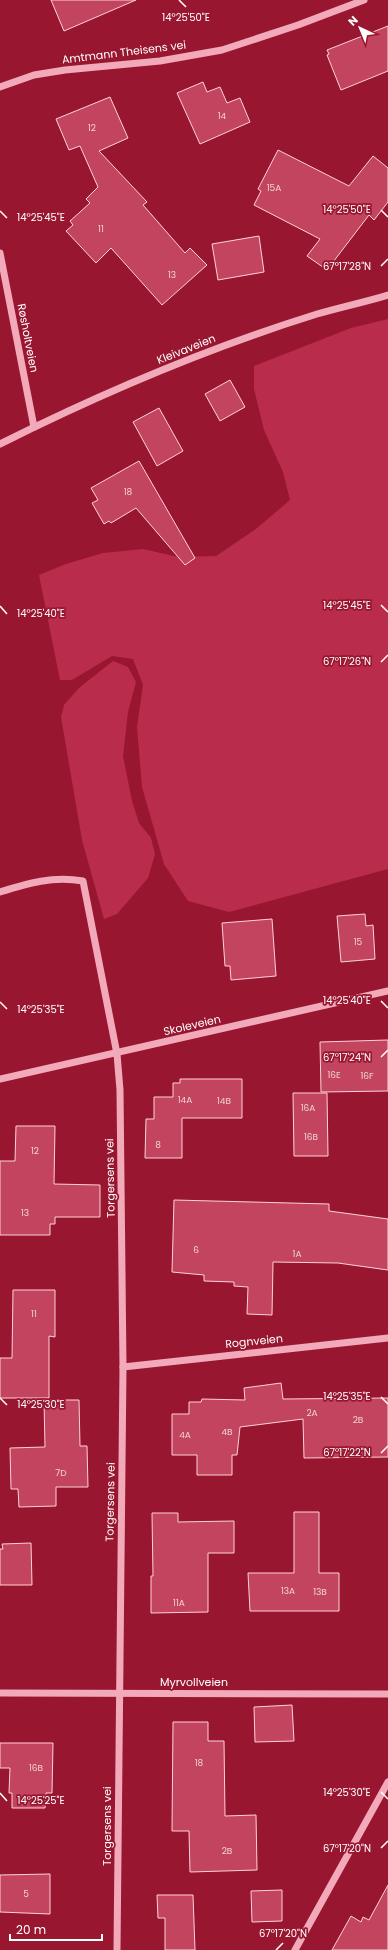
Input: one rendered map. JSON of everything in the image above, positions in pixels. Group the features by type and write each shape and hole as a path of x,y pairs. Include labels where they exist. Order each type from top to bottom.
{"street":[{"name":"Amtmann Theisens vei","path":"0,88 34,75 64,70 160,61 222,50 298,25 364,0"},
{"name":"Røsholtveien","path":"0,254 34,428"},
{"name":"Kleivaveien","path":"0,444 172,366 248,337 319,314 388,296"},
{"name":"Torgersens vei","path":"0,892 30,883 64,878 83,881 117,1054 120,1090 123,1366 118,1692 117,1950"},
{"name":"Skoleveien","path":"0,1080 76,1061 117,1054 388,991"},
{"name":"Rognveien","path":"123,1366 388,1338"},
{"name":"Myrvollveien","path":"0,1693 118,1692 388,1694"},
{"path":"295,1950 388,1782"}],"shaded area":[{"path":"388,319 388,869 229,912 188,901 164,864 142,787 137,727 143,685 133,659 112,656 72,680 60,680 39,575 66,564 103,553 143,549 178,557 216,556 256,529 290,500 283,472 264,430 254,389 254,366 351,328"},
{"path":"113,661 128,667 136,682 128,712 123,756 132,801 139,823 151,838 155,854 148,878 117,914 104,919 82,840 61,717 64,705 79,688"}],"building":[{"path":"51,0 136,0 64,31"},
{"path":"388,26 388,71 341,90 327,55 329,54 327,50"},
{"path":"203,82 207,92 220,87 227,103 240,98 250,122 200,144 177,93"},
{"path":"110,97 128,138 99,151 147,202 143,205 185,253 190,248 207,265 162,305 111,248 96,263 66,231 73,225 70,221 90,203 86,199 98,187 80,146 69,150 56,119"},
{"path":"278,150 349,186 373,156 388,168 388,202 374,220 369,215 327,270 307,256 320,239 254,205 261,191 258,189"},
{"path":"259,236 264,272 218,280 212,244"},
{"path":"230,380 245,407 220,421 205,394"},
{"path":"159,408 183,451 157,466 133,422"},
{"path":"139,461 195,558 185,565 136,508 111,523 109,521 104,524 92,503 98,500 91,488"},
{"path":"365,914 366,926 373,925 375,959 341,962 337,916"},
{"path":"272,919 276,976 231,980 230,966 225,966 222,923"},
{"path":"388,1040 388,1091 321,1092 320,1042"},
{"path":"180,1079 242,1079 242,1118 182,1118 182,1158 145,1158 146,1119 154,1119 154,1097 173,1097 173,1083 180,1083"},
{"path":"293,1093 327,1093 328,1156 294,1156"},
{"path":"16,1126 55,1126 54,1184 100,1185 100,1217 55,1217 55,1224 50,1224 50,1235 0,1235 0,1161 15,1161"},
{"path":"174,1200 329,1204 329,1211 388,1219 388,1270 338,1263 273,1262 272,1315 247,1314 248,1287 234,1286 234,1282 204,1281 204,1275 172,1272"},
{"path":"13,1290 55,1290 55,1337 49,1336 49,1398 0,1398 0,1358 12,1358"},
{"path":"281,1383 283,1399 388,1398 388,1457 304,1458 303,1419 240,1427 237,1455 232,1455 232,1475 197,1475 197,1455 172,1455 172,1414 189,1414 189,1402 201,1402 202,1399 245,1400 244,1388"},
{"path":"44,1400 79,1400 80,1446 87,1446 88,1487 56,1487 56,1506 19,1507 18,1489 11,1489 10,1448 45,1447"},
{"path":"294,1512 319,1512 319,1573 339,1573 339,1611 250,1611 248,1573 294,1573"},
{"path":"152,1513 178,1513 178,1522 234,1521 234,1553 208,1553 208,1612 151,1613 151,1576 153,1576"},
{"path":"31,1543 32,1585 0,1585 0,1549 3,1549 2,1544"},
{"path":"292,1705 294,1741 255,1742 254,1707"},
{"path":"173,1722 208,1722 208,1741 224,1741 225,1816 256,1815 257,1870 190,1872 189,1831 172,1831"},
{"path":"0,1743 53,1743 52,1793 46,1793 45,1808 12,1808 12,1793 9,1793 10,1768 0,1768"},
{"path":"50,1874 50,1914 0,1912 0,1875"},
{"path":"388,1885 388,1950 332,1950 351,1916 361,1922 363,1917 369,1920"},
{"path":"282,1890 282,1921 252,1922 251,1891"},
{"path":"157,1895 193,1895 195,1950 165,1950 165,1918 158,1918"}]}
